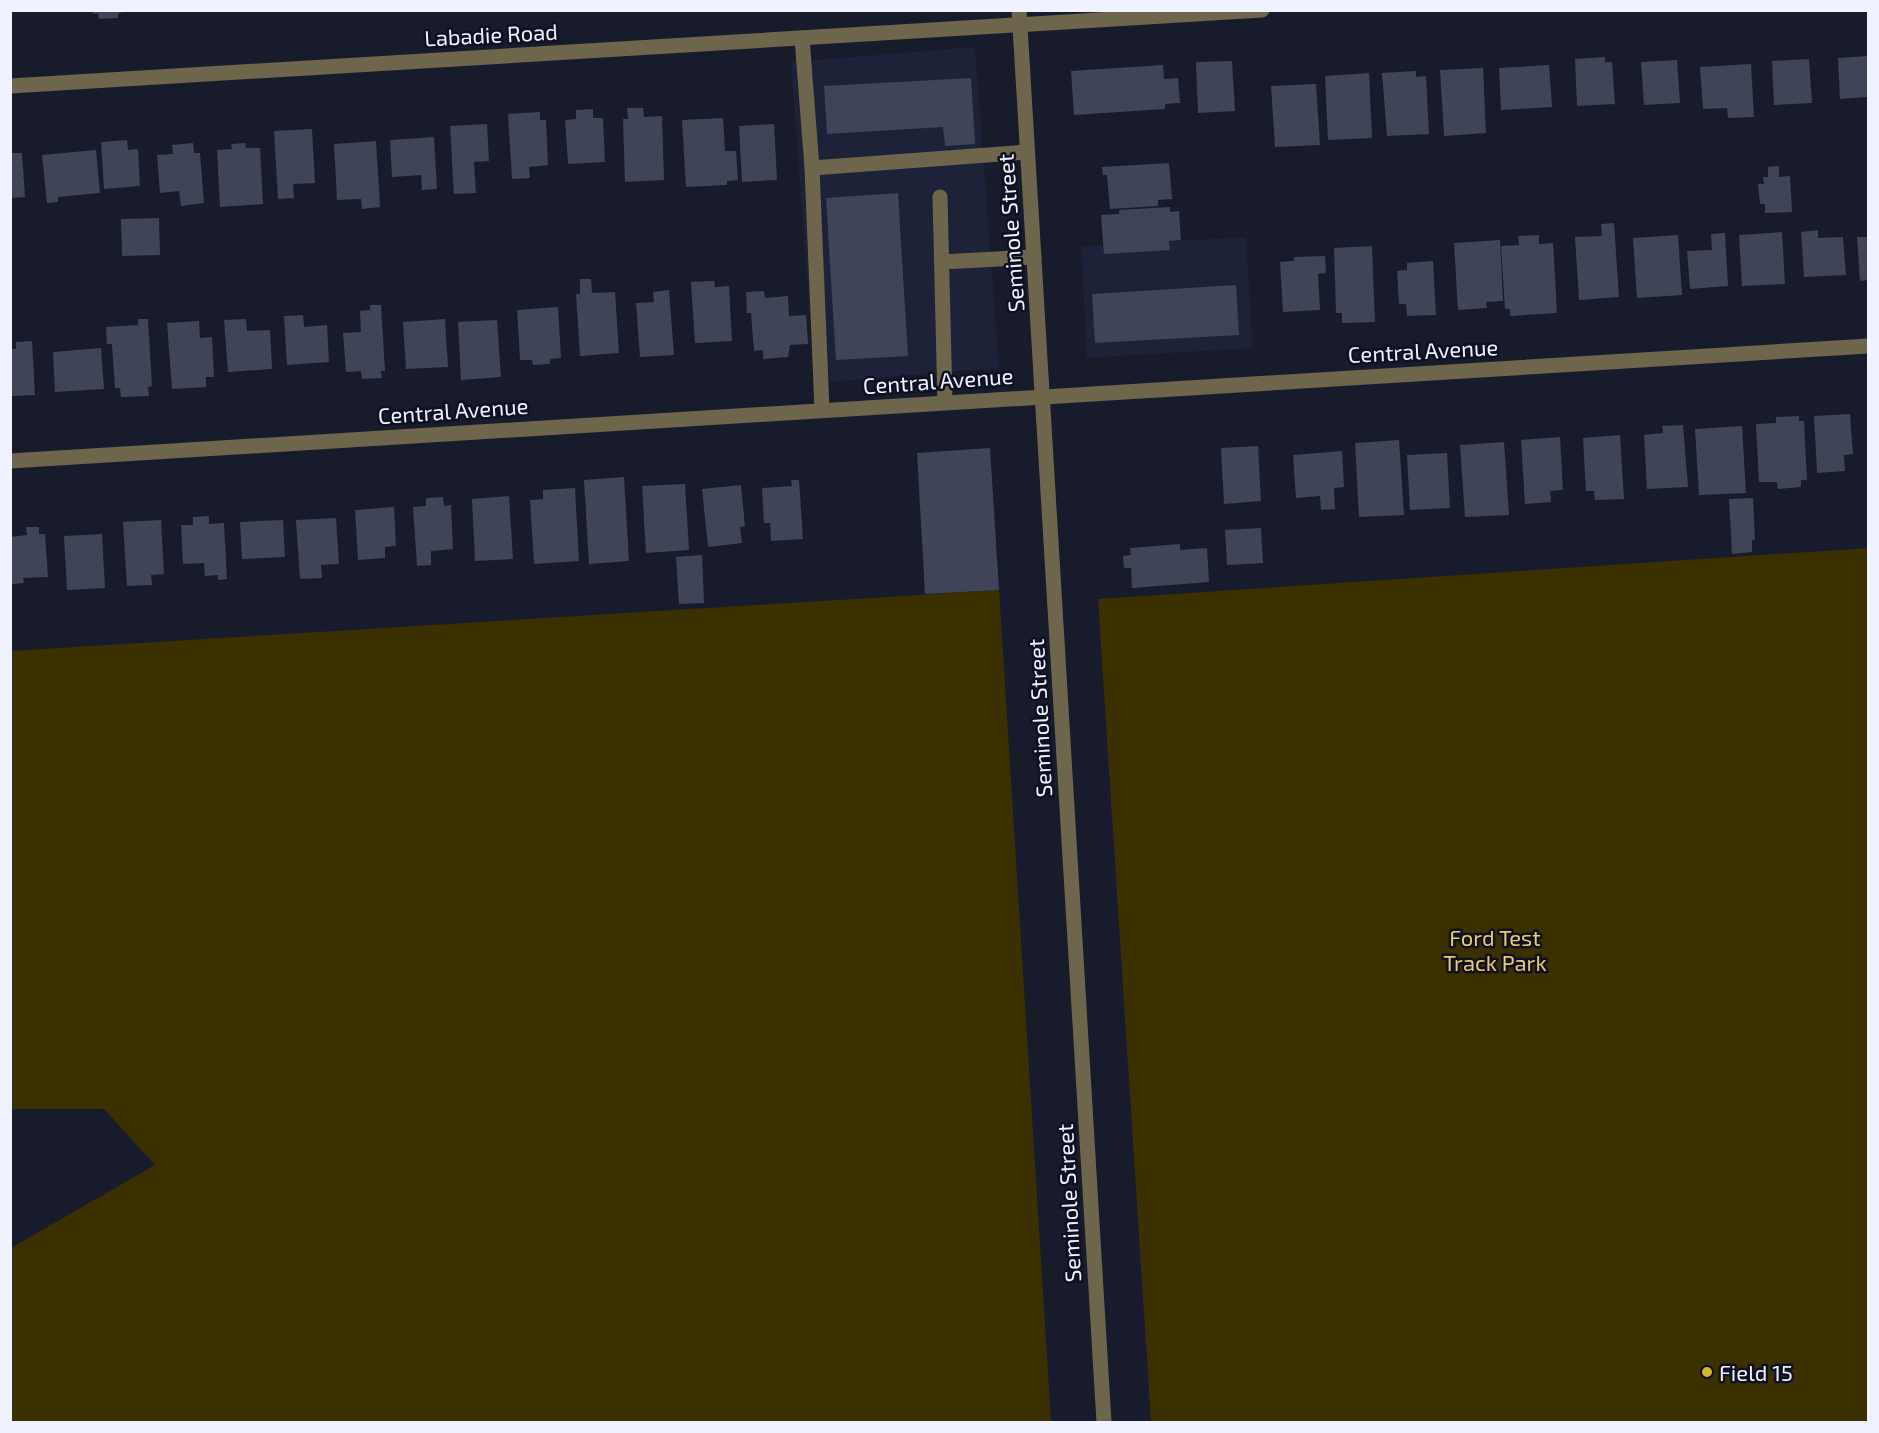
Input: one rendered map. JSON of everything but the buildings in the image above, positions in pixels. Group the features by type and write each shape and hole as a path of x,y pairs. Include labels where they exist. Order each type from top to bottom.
{"street":[{"name":"Labadie Road","path":"10,86 802,38 1019,18 1262,10"},
{"name":"Seminole Street","path":"1019,18 1104,1422"},
{"path":"802,38 812,168 822,410"},
{"path":"812,168 1027,152"},
{"path":"940,197 945,402"},
{"path":"942,262 1034,257"},
{"name":"Central Avenue","path":"10,461 1869,346"}],"shaded area":[{"path":"975,47 999,368 815,383 791,62"},
{"path":"1246,237 1253,348 1087,358 1081,247"}],"green space":[{"name":"Ford Test Track Park","path":"1868,548 1868,1422 1151,1422 1098,599"},
{"path":"999,590 1051,1422 11,1422 11,1248 155,1165 104,1109 11,1109 11,651"}],"place":[{"name":"Field 15","path":"1707,1372"}]}
